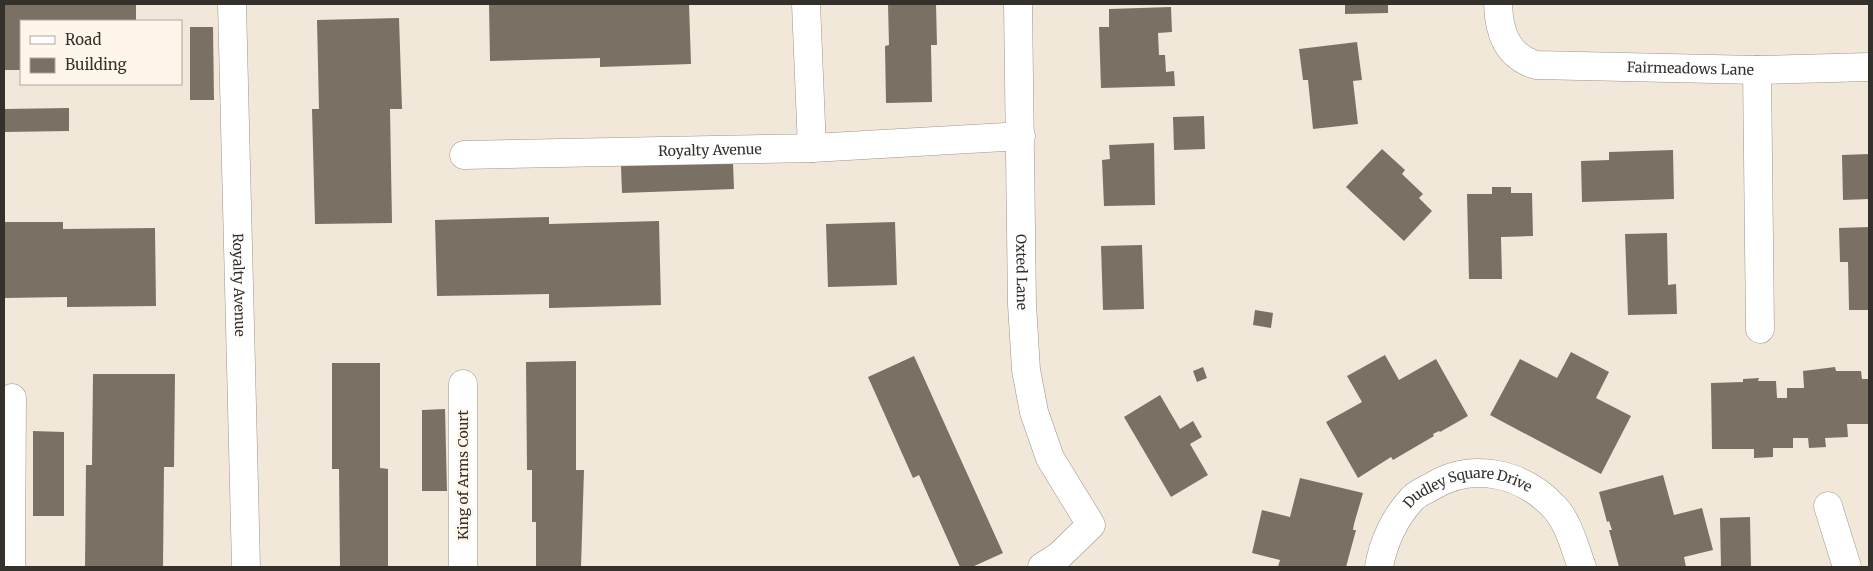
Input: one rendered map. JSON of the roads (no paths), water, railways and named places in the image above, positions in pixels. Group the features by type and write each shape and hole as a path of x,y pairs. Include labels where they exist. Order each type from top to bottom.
{"street":[{"name":"Royalty Avenue","path":"232,4 246,567"},
{"path":"806,4 812,148"},
{"name":"Oxted Lane","path":"1018,4 1022,304 1026,370 1034,412 1050,458 1091,525 1059,556 1042,567"},
{"name":"Fairmeadows Lane","path":"1498,4 1499,23 1512,53 1522,60 1536,65 1757,70 1760,329"},
{"path":"1757,70 1869,67"},
{"name":"Royalty Avenue","path":"464,155 812,148 1021,136"},
{"name":"King of Arms Court","path":"463,384 463,567"},
{"path":"11,567 12,398"},
{"name":"Dudley Square Drive","path":"1379,567 1390,529 1412,498 1444,479 1484,472 1506,475 1535,489 1556,509 1582,567"},
{"path":"1828,506 1847,567"}]}
